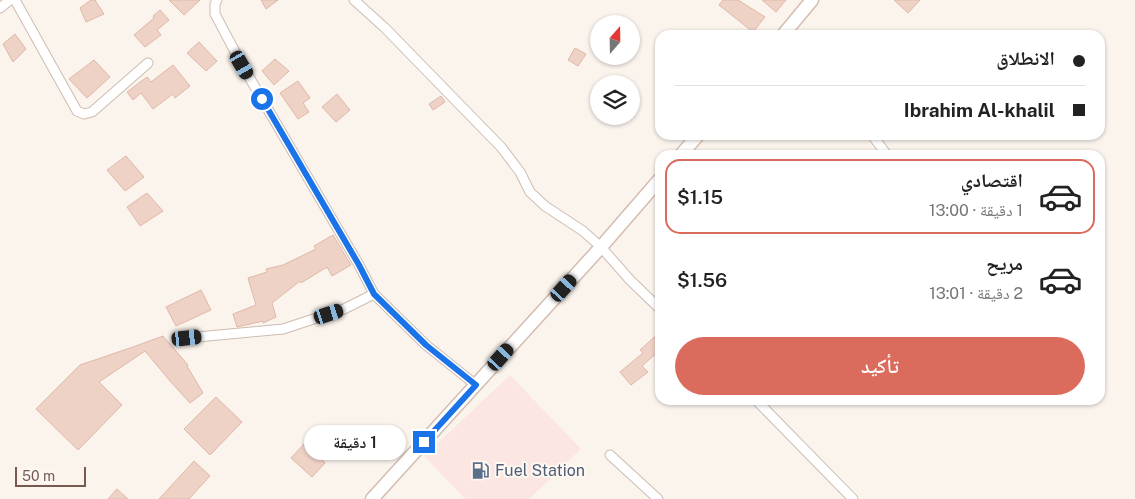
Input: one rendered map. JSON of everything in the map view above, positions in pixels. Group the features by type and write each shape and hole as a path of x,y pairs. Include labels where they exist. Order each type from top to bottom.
{"street":[{"path":"0,8 10,0"},
{"path":"15,0 77,111 84,114 92,112 148,63"},
{"path":"217,0 215,14 242,65 374,294 426,345 476,385"},
{"path":"354,0 501,147 520,172 530,192 545,206 583,231 601,247 630,280 655,304"},
{"path":"791,30 812,0"},
{"path":"685,150 694,140"},
{"path":"372,499 601,247 655,185"},
{"path":"187,338 283,329 344,309 374,294"},
{"path":"761,405 853,499"},
{"path":"610,455 658,499"}],"shaded area":[{"path":"510,375 581,449 529,499 465,499 424,456"}],"building":[{"path":"91,0 95,0 104,14 86,22 80,8"},
{"path":"169,0 200,0 184,15"},
{"path":"261,0 278,0 266,9"},
{"path":"723,0 738,0 765,17 755,30 750,30 719,5"},
{"path":"762,0 786,0 776,12"},
{"path":"894,0 920,0 908,13"},
{"path":"160,10 169,20 157,30 161,35 145,47 134,35 154,18 153,16"},
{"path":"15,34 26,49 13,62 3,44"},
{"path":"199,42 217,61 206,71 187,53"},
{"path":"575,48 586,54 578,66 568,60"},
{"path":"275,59 289,71 274,85 262,71"},
{"path":"94,60 110,77 87,98 69,79"},
{"path":"173,65 190,86 175,98 173,94 153,109 141,93 133,100 127,92 147,77 151,82"},
{"path":"298,81 310,98 303,103 309,112 298,119 280,93"},
{"path":"337,94 350,110 336,122 322,107"},
{"path":"441,96 445,102 433,110 429,104"},
{"path":"126,156 144,177 125,191 107,170"},
{"path":"147,193 163,211 140,226 127,207"},
{"path":"333,235 351,265 332,276 327,267 301,283 300,281 272,303 276,317 263,323 263,321 237,327 233,314 256,305 248,278 267,272 266,269 283,265 316,249 314,246"},
{"path":"201,290 211,310 176,326 166,307"},
{"path":"163,336 188,365 203,393 190,403 145,351 99,382 122,405 78,450 36,409 80,365"},
{"path":"655,336 655,354 642,366 648,372 631,385 620,372 643,353 640,350"},
{"path":"216,397 242,422 210,455 184,429"},
{"path":"304,444 325,463 312,477 291,458"},
{"path":"194,461 210,476 189,499 159,499"},
{"path":"117,489 128,499 108,499"}],"place":[{"name":"Fuel Station","path":"481,470"}],"route":[{"path":"262,99 374,294 426,345 476,385 424,442"}]}
